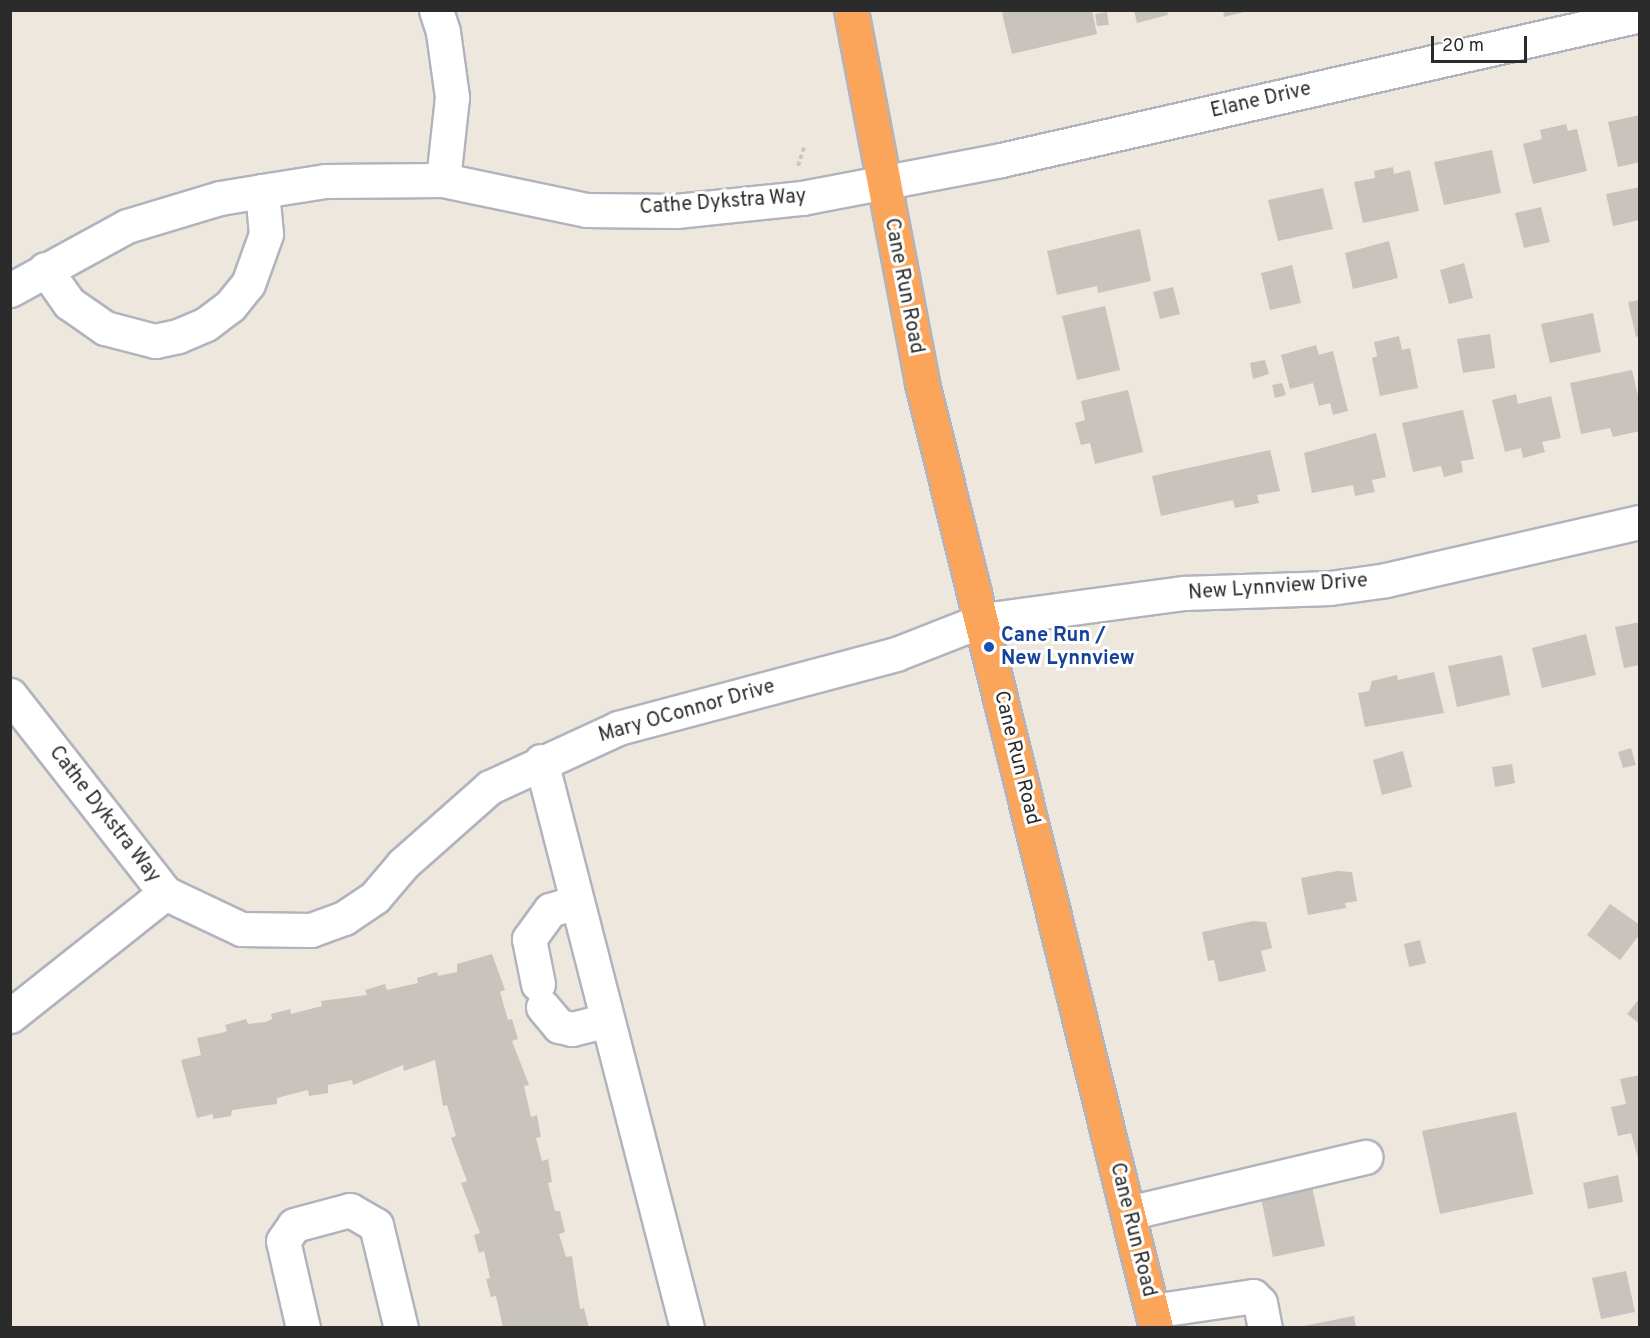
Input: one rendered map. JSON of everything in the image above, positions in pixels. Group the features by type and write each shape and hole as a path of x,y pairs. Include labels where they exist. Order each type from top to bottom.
{"highway":[{"name":"Cane Run Road","path":"851,10 922,383 983,620 1154,1319"}],"street":[{"path":"436,10 443,32 452,97 443,180"},
{"name":"Elane Drive","path":"883,184 1640,15"},
{"name":"Cathe Dykstra Way","path":"10,290 127,226 220,198 325,181 443,180 586,210 676,211 802,198 883,184"},
{"path":"45,269 69,303 105,328 155,341 178,336 206,324 230,306 248,284 266,234 262,191"},
{"name":"New Lynnview Drive","path":"983,620 1184,593 1330,588 1386,580 1640,522"},
{"name":"Mary OConnor Drive","path":"165,893 241,929 311,930 344,918 375,897 403,864 490,787 541,761 618,728 896,654 983,620"},
{"name":"Cathe Dykstra Way","path":"10,694 165,893 10,1016"},
{"path":"541,761 687,1328"},
{"path":"577,902 550,910 528,939 541,996 559,1026 572,1029 607,1020"},
{"path":"1128,1213 1365,1157"},
{"path":"303,1328 283,1241 294,1225 350,1210 376,1225 401,1328"},
{"path":"1154,1319 1253,1296 1260,1303 1265,1328"}],"building":[{"path":"1012,10 1092,10 1097,34 1012,54 1002,13"},
{"path":"1134,10 1167,10 1168,15 1137,23"},
{"path":"1223,10 1248,10 1248,11 1224,17"},
{"path":"1107,12 1109,25 1097,26 1095,14"},
{"path":"1640,115 1640,162 1618,167 1608,122"},
{"path":"1566,124 1568,131 1577,129 1587,171 1533,184 1523,144 1542,139 1540,130"},
{"path":"1492,150 1501,193 1444,205 1434,162"},
{"path":"1393,167 1394,174 1410,170 1419,211 1363,223 1354,182 1375,178 1374,171"},
{"path":"1640,187 1640,220 1613,226 1606,194"},
{"path":"1323,188 1333,229 1278,241 1268,200"},
{"path":"1541,207 1550,242 1524,248 1515,213"},
{"path":"1140,229 1151,281 1098,293 1097,286 1057,295 1047,251"},
{"path":"1389,241 1398,278 1353,289 1345,253"},
{"path":"1464,263 1473,298 1449,304 1440,270"},
{"path":"1292,265 1301,303 1270,310 1261,273"},
{"path":"1173,287 1180,314 1160,319 1153,292"},
{"path":"1640,300 1640,336 1636,337 1628,302"},
{"path":"1105,306 1120,370 1077,380 1062,316"},
{"path":"1593,313 1601,352 1550,363 1541,324"},
{"path":"1490,334 1495,368 1463,373 1457,339"},
{"path":"1399,336 1402,350 1410,348 1418,388 1380,396 1372,358 1377,356 1374,342"},
{"path":"1316,345 1319,355 1333,351 1348,411 1333,415 1330,403 1319,406 1313,383 1290,389 1281,355"},
{"path":"1265,360 1269,374 1253,379 1250,363"},
{"path":"1632,370 1640,404 1640,431 1613,437 1610,428 1581,434 1570,383"},
{"path":"1282,383 1286,395 1275,398 1272,385"},
{"path":"1128,390 1143,452 1095,464 1090,443 1081,445 1075,423 1085,420 1081,401"},
{"path":"1516,394 1518,404 1551,396 1561,438 1542,442 1545,452 1523,458 1521,448 1505,452 1492,400"},
{"path":"1463,410 1474,459 1461,461 1463,472 1444,477 1441,466 1413,472 1402,423"},
{"path":"1376,433 1386,477 1372,480 1375,492 1355,496 1353,485 1312,493 1304,453"},
{"path":"1270,450 1280,491 1257,495 1259,503 1235,508 1233,500 1161,516 1152,476"},
{"path":"1640,622 1640,665 1624,668 1615,627"},
{"path":"1586,634 1596,675 1542,688 1532,648"},
{"path":"1502,655 1510,695 1457,707 1448,666"},
{"path":"1434,672 1444,713 1365,727 1358,693 1369,691 1372,681 1397,675 1398,680"},
{"path":"1631,748 1636,765 1623,768 1618,752"},
{"path":"1403,751 1412,787 1382,795 1373,760"},
{"path":"1512,764 1515,783 1495,787 1492,767"},
{"path":"1337,871 1352,872 1357,901 1345,903 1346,908 1308,915 1301,878"},
{"path":"1610,904 1640,925 1640,934 1620,960 1587,935"},
{"path":"1253,921 1266,922 1272,948 1261,951 1266,971 1219,982 1214,960 1208,961 1202,932"},
{"path":"1420,940 1426,963 1409,967 1404,944"},
{"path":"492,954 505,990 500,992 508,1020 512,1019 518,1039 512,1041 529,1085 524,1086 531,1117 537,1115 541,1137 536,1138 542,1161 548,1159 552,1182 548,1183 555,1211 560,1211 565,1232 559,1234 566,1257 572,1256 580,1309 584,1308 589,1328 503,1328 496,1296 491,1297 486,1279 490,1278 484,1251 479,1253 474,1235 480,1233 461,1183 467,1181 451,1138 456,1136 447,1105 443,1106 435,1060 404,1071 403,1065 353,1085 352,1080 328,1085 328,1093 309,1096 308,1090 277,1098 277,1104 232,1110 231,1116 213,1119 213,1114 197,1118 181,1060 201,1055 197,1038 227,1031 225,1025 246,1019 248,1024 266,1022 272,1019 271,1014 290,1009 291,1014 322,1006 321,1001 367,995 365,990 385,984 387,990 418,983 417,978 437,972 438,976 457,972 457,964"},
{"path":"1640,998 1640,1024 1627,1014"},
{"path":"1640,1075 1639,1162 1631,1133 1618,1136 1611,1107 1626,1104 1620,1079"},
{"path":"1516,1112 1533,1194 1440,1214 1422,1131"},
{"path":"1618,1175 1623,1202 1588,1209 1583,1183"},
{"path":"1310,1177 1325,1246 1273,1257 1259,1188"},
{"path":"1626,1271 1635,1312 1601,1319 1592,1278"},
{"path":"1354,1316 1356,1328 1303,1328 1303,1326"}],"place":[{"name":"Cane Run / New Lynnview","path":"989,647"}]}
